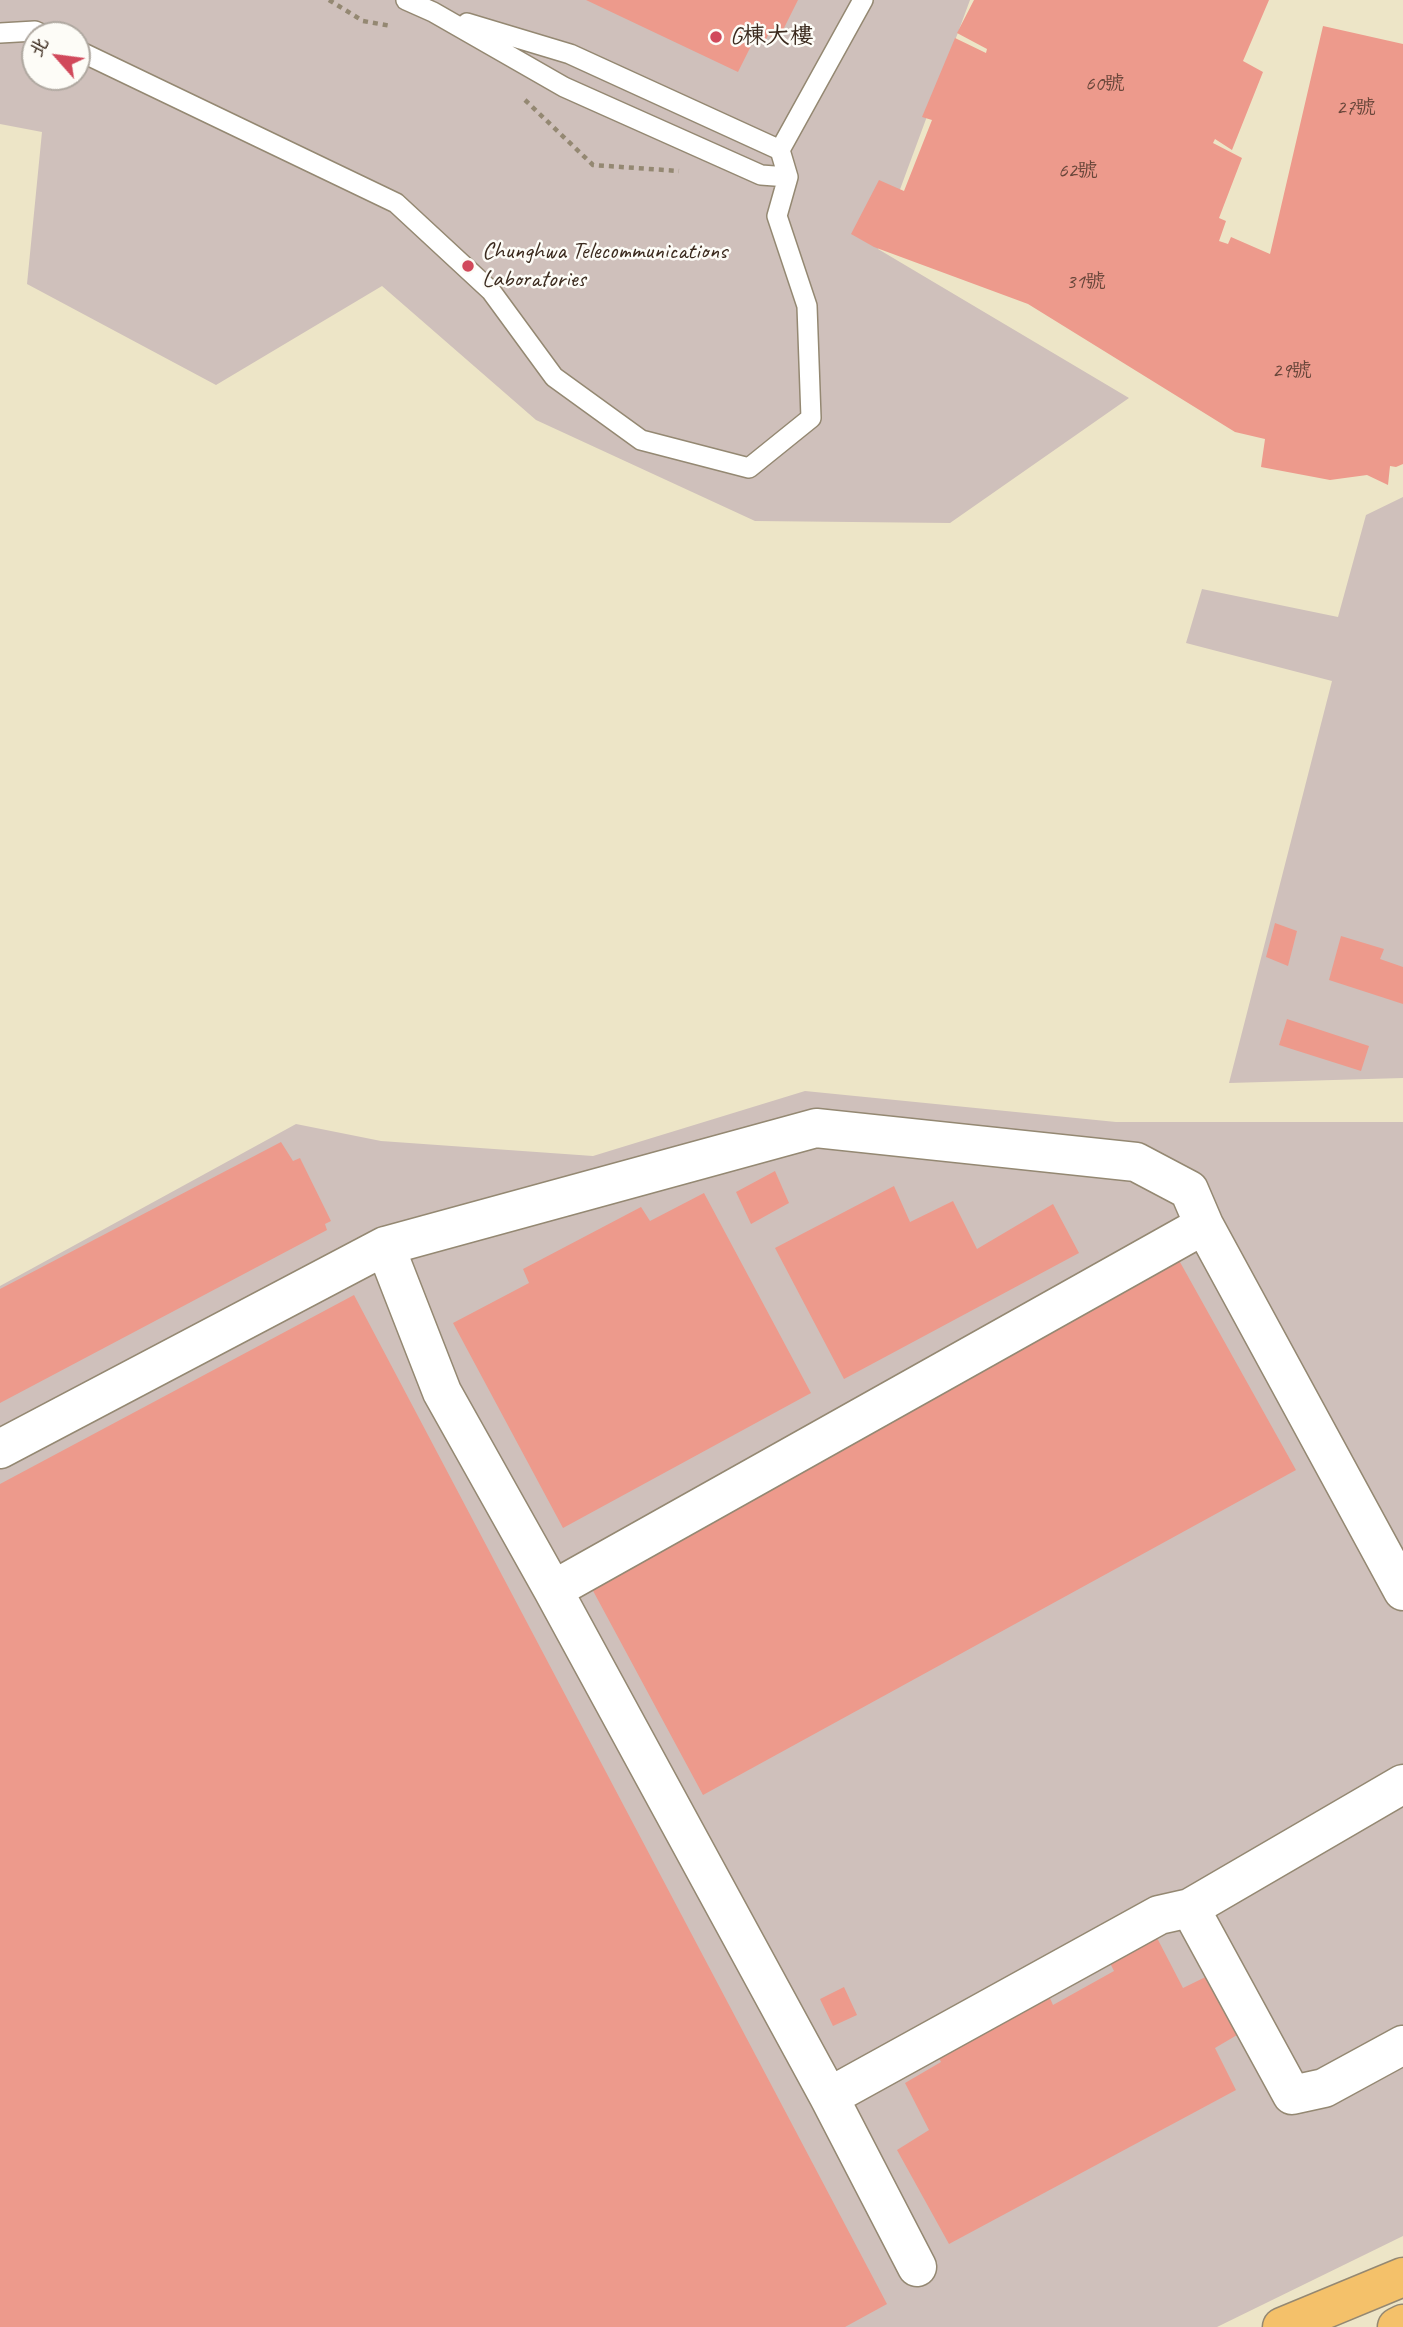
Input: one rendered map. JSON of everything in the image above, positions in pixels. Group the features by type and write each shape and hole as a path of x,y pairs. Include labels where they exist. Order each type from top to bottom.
{"main road":[{"path":"1282,2327 1403,2277"},
{"path":"1397,2327 1403,2324"}],"street":[{"path":"0,1449 385,1246 816,1128 1136,1162 1189,1190 1204,1225 1403,1591"},
{"path":"553,1590 1204,1225"},
{"path":"385,1246 442,1392 553,1590 829,2098 917,2267"},
{"path":"829,2098 1159,1915 1190,1908 1403,1784"},
{"path":"1190,1908 1292,2095 1324,2088 1403,2045"}],"lane":[{"path":"406,0 433,12 564,87 761,175 788,177"},
{"path":"779,150 863,0"},
{"path":"91,57 396,202 491,290 554,377 641,440 749,468 811,418 807,306 777,216 788,177 779,150 570,54 433,12"},
{"path":"0,33 21,32"}],"shaded area":[{"name":"Chunghwa Telecommunications Laboratories","path":"0,0 970,0 878,249 1129,398 950,523 755,521 536,420 382,286 216,385 27,284 42,132 0,124"},
{"path":"1403,497 1403,1078 1229,1083 1332,681 1186,643 1202,589 1338,617 1366,515"},
{"path":"805,1091 1116,1122 1403,1122 1403,2236 1217,2327 0,2327 0,1286 296,1124 381,1141 593,1156"}],"building":[{"name":"G棟大樓","path":"586,0 798,0 778,40 768,35 764,44 754,40 738,72"},
{"path":"974,0 1269,0 1243,61 1263,72 1232,150 1215,139 1213,143 1242,158 1219,218 1226,221 1219,241 1228,244 1231,237 1270,254 1323,26 1403,44 1403,464 1390,466 1388,485 1367,475 1330,480 1261,467 1265,439 1235,432 1028,304 874,247 851,234 879,180 904,191 932,120 922,117 955,38 986,53 987,49 957,33"},
{"path":"1275,923 1297,931 1288,966 1266,957"},
{"path":"1341,936 1384,949 1380,959 1403,967 1403,1004 1329,980"},
{"path":"1287,1019 1369,1046 1361,1071 1279,1045"},
{"path":"281,1142 293,1161 300,1158 331,1221 325,1224 327,1230 0,1403 0,1289"},
{"path":"775,1171 789,1203 751,1224 736,1192"},
{"path":"894,1186 910,1222 953,1201 977,1249 1053,1204 1079,1253 844,1379 775,1248"},
{"path":"704,1193 811,1393 563,1528 453,1323 529,1283 523,1269 641,1207 650,1221"},
{"path":"1166,1237 1296,1470 703,1795 577,1561"},
{"path":"354,1295 887,2304 845,2327 0,2327 0,1484"},
{"path":"1155,1934 1183,1988 1226,1967 1254,2025 1215,2048 1236,2090 949,2244 897,2150 929,2130 905,2083 941,2062 937,2054 1049,1996 1053,2005 1114,1971 1108,1959"},
{"path":"844,1987 857,2015 833,2026 820,1999"}],"place":[{"name":"G棟大樓","path":"716,37"},
{"name":"Chunghwa Telecommunications Laboratories","path":"468,266"}]}
